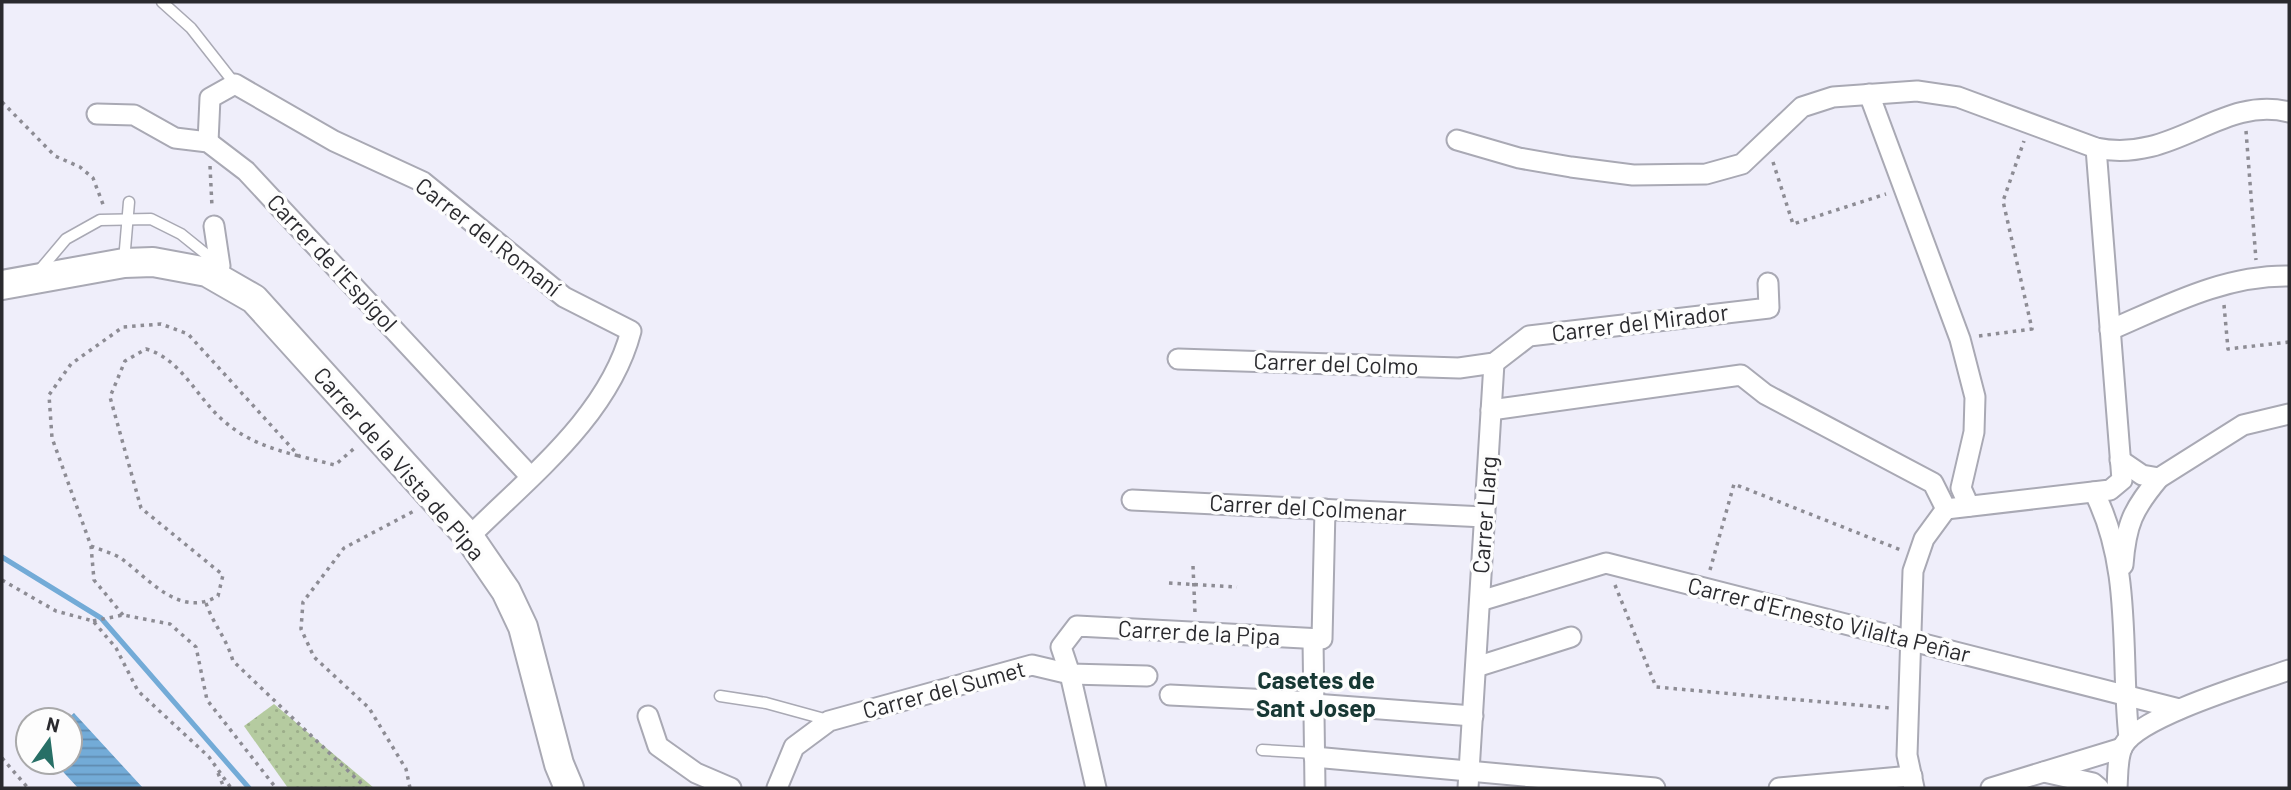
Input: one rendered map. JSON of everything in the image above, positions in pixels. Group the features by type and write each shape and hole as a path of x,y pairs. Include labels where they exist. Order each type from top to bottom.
{"main road":[{"name":"Carrer de la Vista de Pipa","path":"2,285 124,263 180,266 226,275 254,299 372,433 469,537 506,591 523,627 559,764 569,788"}],"street":[{"path":"208,142 209,98 235,84"},
{"name":"Carrer del Romaní","path":"235,84 334,141 423,181 564,297 631,331 624,356 580,426 530,476"},
{"path":"1457,140 1519,158 1633,175 1706,174 1742,164 1802,107 1833,97 1917,91 1958,97 2095,148 2118,152 2143,150 2184,137 2245,110 2270,107 2289,112"},
{"path":"1869,94 1960,339 1975,397 1974,432 1961,488 1969,506"},
{"name":"Carrer de l'Espígol","path":"97,114 134,116 175,138 208,142 246,171 530,476"},
{"path":"1779,788 1913,782 1907,755 1913,571 1924,539 1946,509 2110,490 2121,470 2095,148"},
{"path":"214,226 226,275"},
{"path":"2110,330 2221,285 2257,276 2289,276"},
{"name":"Carrer del Mirador","path":"1494,363 1530,336 1769,308 1768,283"},
{"name":"Carrer del Colmo","path":"1178,359 1459,368 1494,363"},
{"name":"Carrer Llarg","path":"1469,779 1494,363"},
{"path":"1492,410 1741,375 1765,394 1933,483 1946,509"},
{"path":"2118,788 2125,743 2122,584 2124,545 2134,507 2159,478 2243,425 2289,414"},
{"path":"1933,483 1966,464"},
{"path":"2121,470 2159,478"},
{"path":"469,537 530,476"},
{"path":"2094,492 2104,512 2122,584"},
{"name":"Carrer del Colmenar","path":"1132,500 1485,517"},
{"path":"1315,788 1314,703 1325,509"},
{"path":"1480,601 1606,563"},
{"name":"Carrer d'Ernesto Vilalta Peñar","path":"1606,563 2179,709"},
{"name":"Carrer de la Pipa","path":"1070,674 1060,647 1077,626 1317,639"},
{"path":"1476,667 1571,637"},
{"name":"Carrer del Sumet","path":"777,788 794,747 829,721 1032,665 1070,674 1147,676"},
{"path":"1991,788 2125,743 2179,709 2289,670"},
{"path":"1070,674 1096,788"},
{"path":"1170,695 1473,716"},
{"path":"648,716 658,746 696,773 731,788"},
{"path":"1314,755 1469,779 1656,788"},
{"path":"2043,772 2092,783 2099,788"}],"lane":[{"path":"162,2 191,28 235,84"},
{"path":"124,263 129,202"},
{"name":"Carrer de la Vista de Pipa","path":"33,279 66,239 100,220 151,219 181,234 226,275"},
{"path":"720,696 766,703 829,721"},
{"path":"1262,750 1314,755"}],"path":[{"path":"2,102 55,156 80,167 93,178 101,191 108,220"},
{"path":"2245,110 2257,276"},
{"path":"1960,339 2032,329 2003,201 2031,122"},
{"path":"208,142 214,226"},
{"path":"1767,143 1793,225 1904,189"},
{"path":"2221,285 2228,349 2289,342 2289,347"},
{"path":"123,615 94,580 91,546 52,438 50,396 71,364 123,327 161,324 188,334 299,456"},
{"path":"91,546 119,556 163,593 191,604 206,603 218,596 223,575 141,508 110,397 125,361 146,349 164,354 225,422 262,446 335,465 372,433"},
{"path":"1705,589 1734,484 1916,556"},
{"path":"410,788 406,769 369,708 314,657 301,629 303,601 344,548 434,500"},
{"path":"1606,563 1656,687 1909,710"},
{"path":"1193,566 1196,633"},
{"path":"2,580 56,611 93,621 123,615 170,624 195,647 206,700 276,788"},
{"path":"1169,583 1237,587"},
{"path":"206,603 212,623 225,636 233,662 366,788"},
{"path":"93,621 116,648 138,691 216,768 231,788"},
{"path":"2,758 28,788"},
{"path":"216,768 224,788"}],"green space":[{"path":"274,704 374,788 288,788 244,726"}],"water":[{"path":"84,724 143,788 78,788 67,776 84,776"}],"waterway":[{"path":"2,557 101,618 249,788"}],"district":[{"name":"Casetes de Sant Josep","path":"1316,695"}]}
